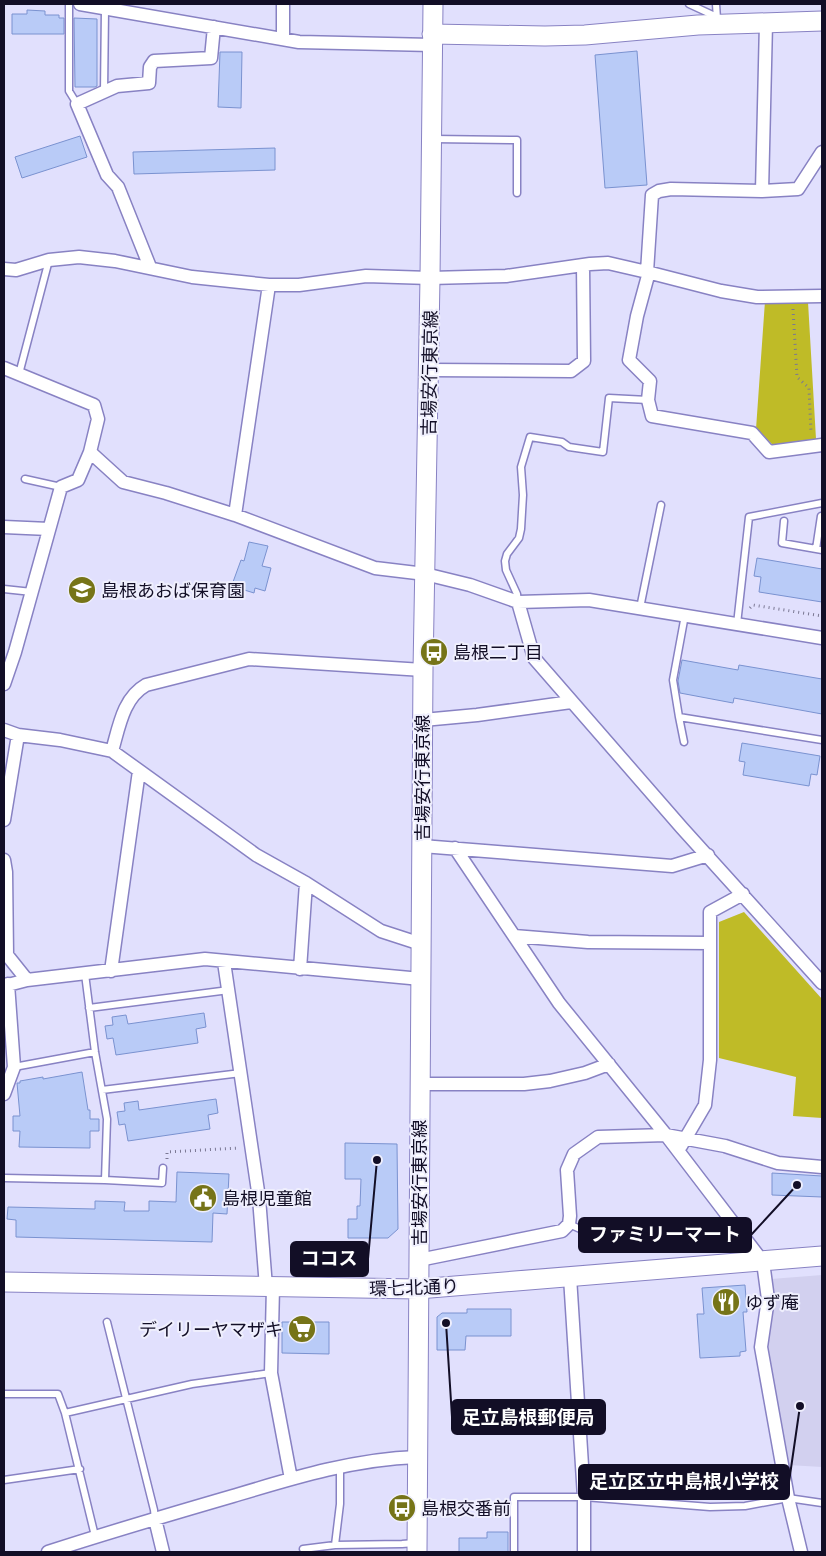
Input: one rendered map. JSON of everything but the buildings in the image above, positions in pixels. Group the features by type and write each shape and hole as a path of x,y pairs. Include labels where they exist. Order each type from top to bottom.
{"main road":[{"name":"吉場安行東京線","path":"417,1547 423,670 429,370 432,4"},
{"path":"432,40 585,35 698,25 718,21 766,23 822,21"},
{"name":"環七北通り","path":"4,1282 418,1289 822,1256"}],"street":[{"path":"80,4 299,42 432,40"},
{"path":"283,4 283,39"},
{"path":"762,191 766,23"},
{"path":"150,268 118,187 106,175 77,104 117,86 149,83 150,67 154,61 211,58 214,27"},
{"path":"817,446 769,452 752,433 652,416 648,400 650,381 630,360 637,316 648,272 652,195 659,191 672,189 762,191 798,189 822,152"},
{"path":"4,269 16,270 49,260 79,257 115,261 192,277 270,285 299,285 366,276 430,278 506,276 584,265 608,264 648,272 721,291 757,296 822,296"},
{"path":"429,370 571,371 581,365 584,361 584,265"},
{"path":"235,515 270,285"},
{"path":"4,368 94,405 98,418 90,452 78,480 62,487 4,684"},
{"path":"90,452 122,482 166,493 235,515 375,568 425,574 470,585 518,602 589,600 822,638"},
{"path":"4,527 49,530"},
{"path":"518,602 534,658 822,983"},
{"path":"112,751 124,709 138,689 146,684 249,659 423,670"},
{"path":"423,720 478,716 571,702"},
{"path":"4,730 18,735 60,740 112,751 256,855 306,883 381,931 421,944"},
{"path":"4,820 9,759 18,735"},
{"path":"111,971 139,770"},
{"path":"422,846 672,866 708,855"},
{"path":"455,848 559,1003 666,1135 681,1145 763,1262 768,1299 761,1347 788,1498 802,1552"},
{"path":"4,860 6,872 7,955 27,980"},
{"path":"300,969 306,883"},
{"path":"681,1145 705,1105 710,1060 710,912 743,894"},
{"path":"514,936 588,942 710,943"},
{"path":"4,1094 14,1067 6,985 27,980 205,960 421,979"},
{"path":"224,962 252,1147 270,1287 271,1373 291,1479"},
{"path":"420,1084 524,1084 550,1082 585,1073 609,1064"},
{"path":"419,1260 562,1231 569,1224 568,1170 574,1154 598,1137 666,1135"},
{"path":"681,1145 725,1146 778,1163 822,1167"},
{"path":"570,1277 584,1497 584,1552"},
{"path":"48,1552 62,1550 95,1536 340,1466 393,1458 418,1457"},
{"path":"154,1519 163,1552"}],"lane":[{"path":"69,4 69,91 77,104"},
{"path":"689,4 718,21"},
{"path":"716,4 718,21"},
{"path":"99,6 104,92"},
{"path":"431,139 517,140 517,192"},
{"path":"19,374 49,260"},
{"path":"518,602 517,594 506,570 505,562 507,554 519,538 521,529 523,495 521,467 530,437 562,442 570,447 603,452 609,398 648,400"},
{"path":"25,479 62,487"},
{"path":"736,624 749,517 822,503"},
{"path":"640,608 661,505"},
{"path":"784,521 782,543 819,549 821,516"},
{"path":"4,589 32,592"},
{"path":"684,742 673,680 685,616"},
{"path":"679,717 822,740"},
{"path":"85,974 94,1052 106,1119 105,1180"},
{"path":"89,1008 229,990"},
{"path":"14,1067 94,1052"},
{"path":"102,1090 241,1073"},
{"path":"4,1178 162,1182 163,1168"},
{"path":"569,1224 602,1240 734,1223"},
{"path":"106,1322 154,1519"},
{"path":"65,1412 192,1384 271,1373"},
{"path":"4,1394 58,1394 65,1412 80,1469 95,1536"},
{"path":"335,1545 340,1504 340,1466"},
{"path":"4,1480 80,1469"},
{"path":"514,1552 514,1497 584,1497 710,1507 745,1506 788,1498 822,1503"},
{"path":"302,1548 335,1545 402,1544 417,1547"}],"path":[{"path":"792,296 797,377 810,388 817,446"},
{"path":"747,611 752,605 822,616"},
{"path":"163,1168 167,1162 167,1152 252,1147"}],"shaded area":[{"path":"765,301 808,302 816,439 774,446 756,429"},
{"path":"744,912 822,999 822,1118 793,1116 796,1077 719,1058 719,922"},
{"path":"822,1275 822,1467 788,1465 767,1346 771,1279"}],"place":[{"name":"島根あおば保育園","path":"82,590"},
{"name":"島根二丁目","path":"434,652"},
{"name":"ココス","path":"377,1160"},
{"name":"ファミリーマート","path":"797,1185"},
{"name":"島根児童館","path":"203,1198"},
{"name":"ゆず庵","path":"726,1302"},
{"name":"足立島根郵便局","path":"446,1323"},
{"name":"デイリーヤマザキ","path":"302,1329"},
{"name":"足立区立中島根小学校","path":"800,1406"},
{"name":"島根交番前","path":"402,1508"}]}
